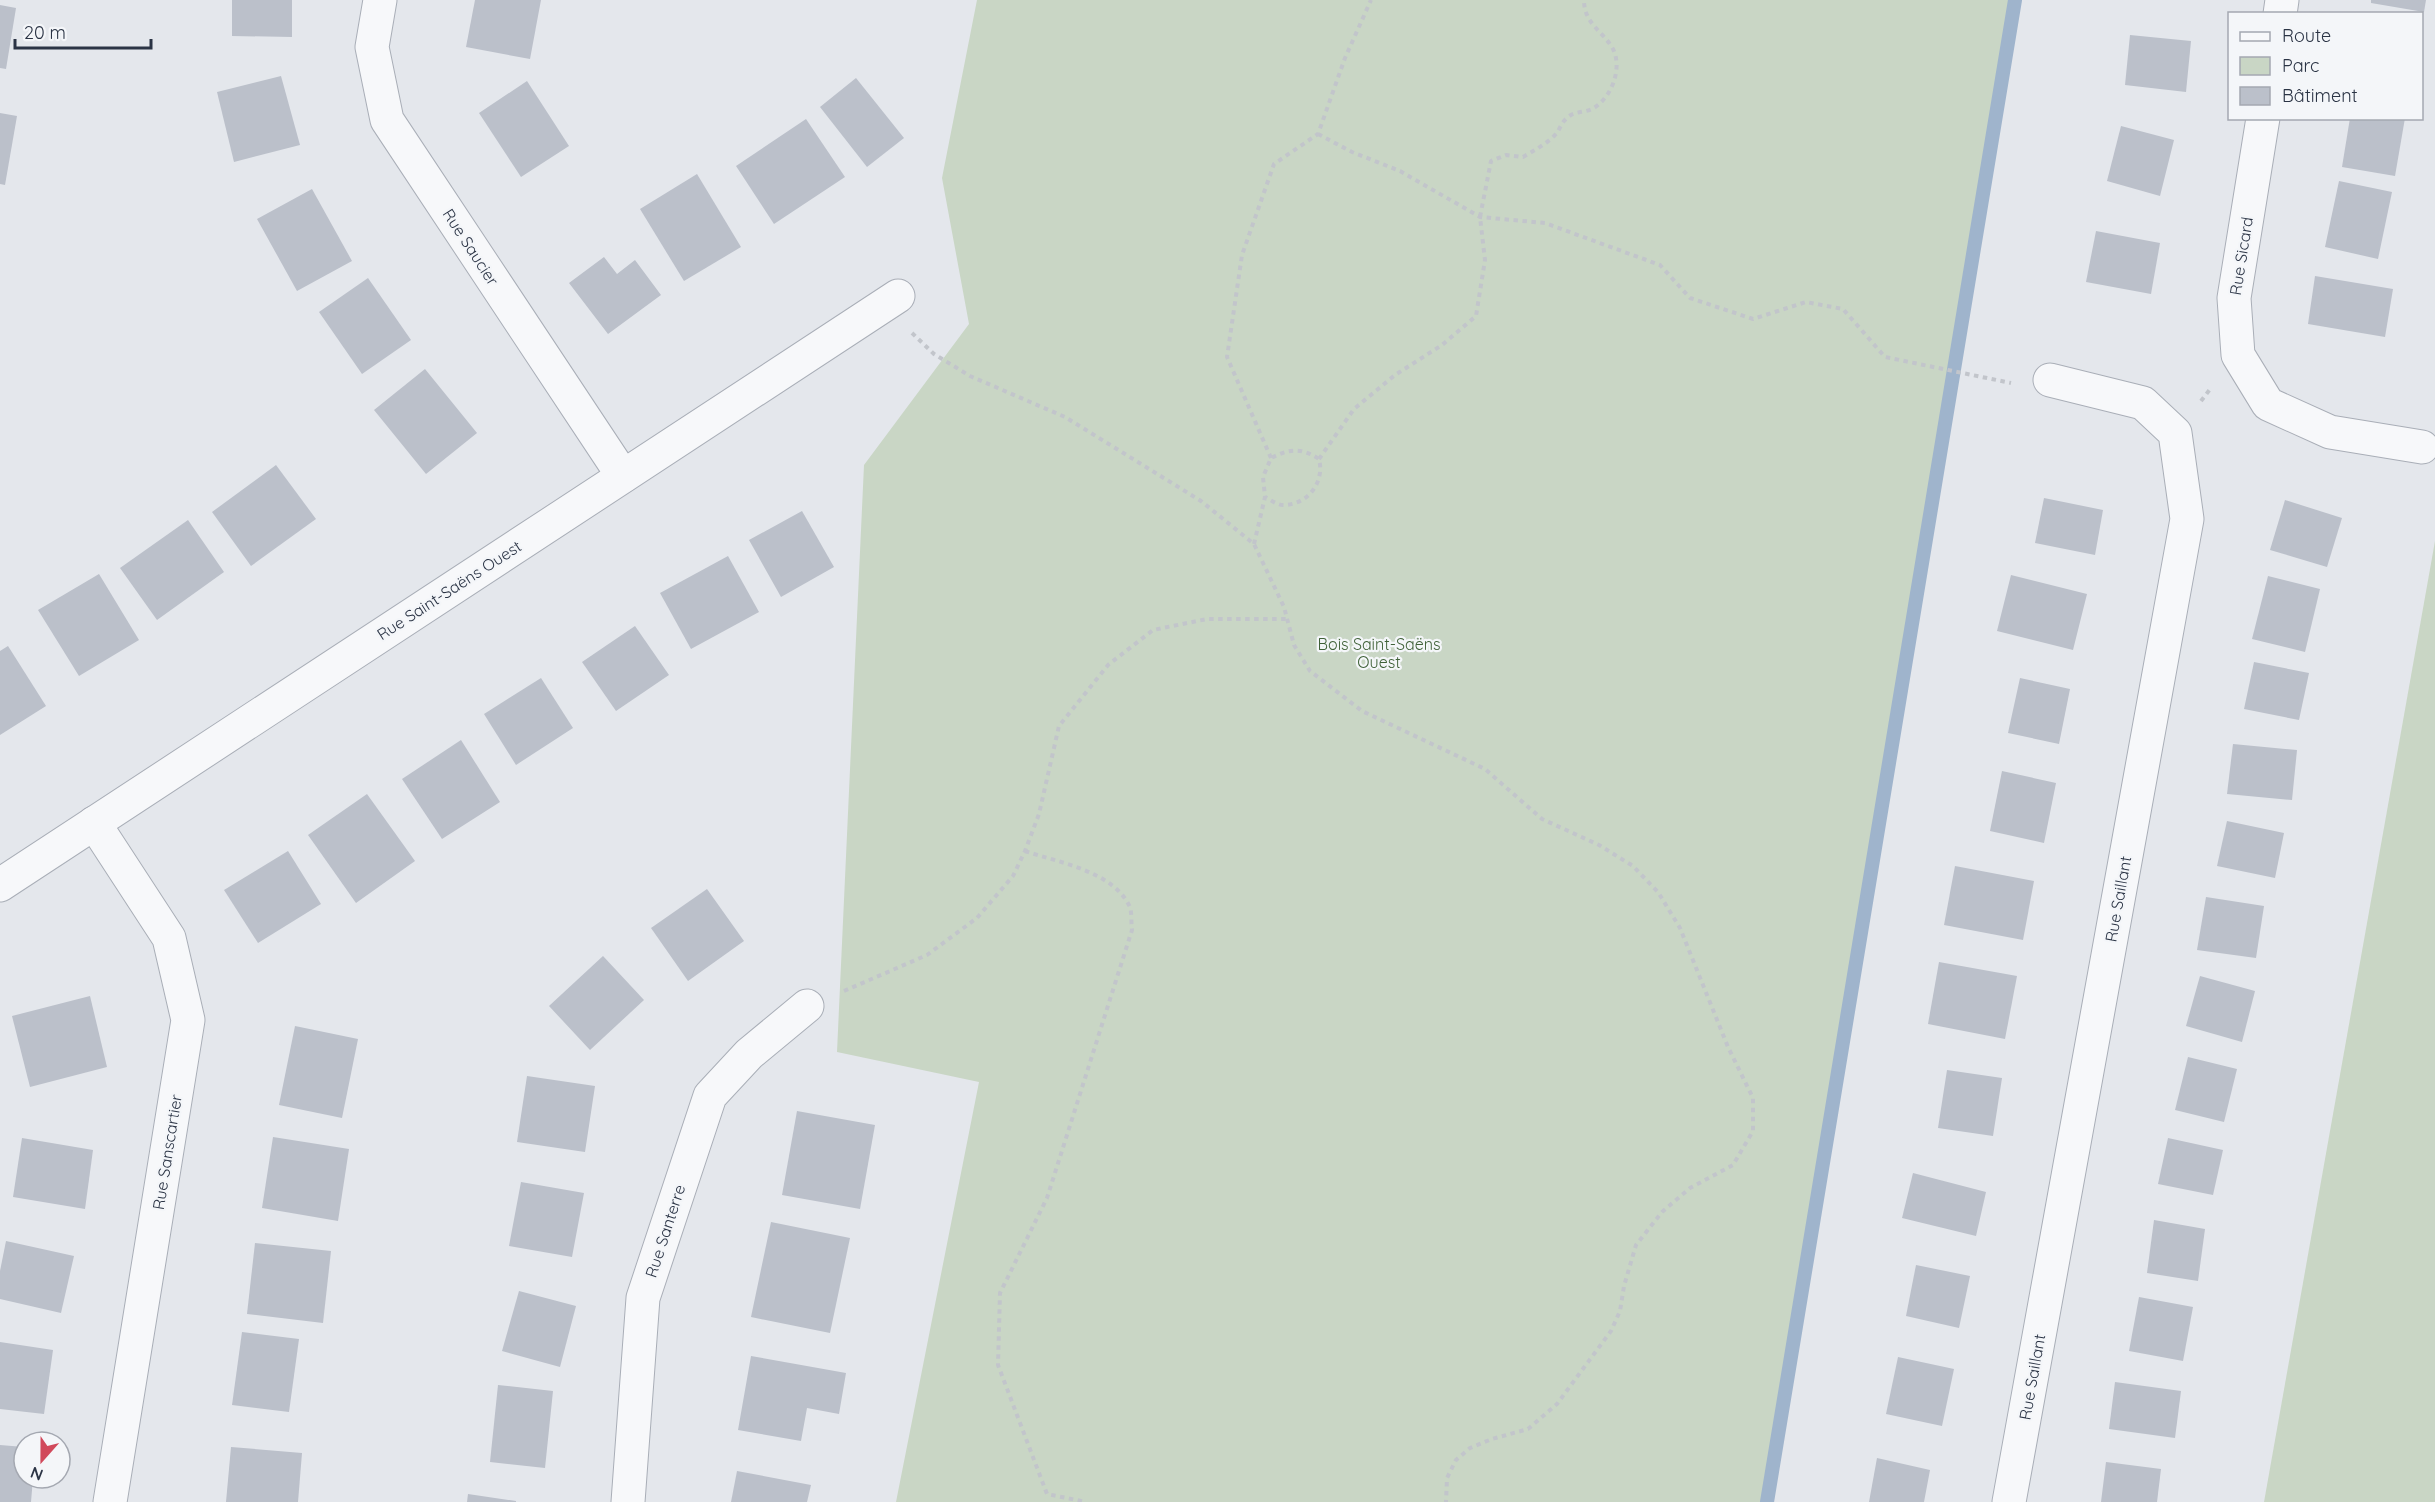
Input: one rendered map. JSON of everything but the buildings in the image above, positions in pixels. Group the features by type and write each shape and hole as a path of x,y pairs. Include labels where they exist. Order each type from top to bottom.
{"street":[{"name":"Rue Saucier","path":"380,0 372,47 387,120 623,476"},
{"name":"Rue Sicard","path":"2263,120 2234,298 2238,355 2268,404 2330,432 2422,447"},
{"name":"Rue Saint-Saëns Ouest","path":"0,885 893,300"},
{"path":"2050,380 2143,403 2175,433"},
{"name":"Rue Saillant","path":"2009,1502 2187,519 2175,433"},
{"name":"Rue Sanscartier","path":"94,823 169,938 188,1020 110,1502"},
{"name":"Rue Santerre","path":"628,1502 643,1298 710,1096 749,1054 807,1006"}],"path":[{"path":"1271,458 1227,357 1242,255 1274,164 1318,134 1345,58 1371,0"},
{"path":"1265,497 1281,505 1302,502 1317,486 1321,469 1319,459 1354,409 1395,375 1442,345 1476,316 1485,260 1480,217 1491,161 1506,155 1523,157 1539,148 1556,133 1564,120 1572,113 1584,112 1603,102 1617,72 1615,52 1608,41 1591,25 1584,9 1584,0"},
{"path":"1318,134 1352,152 1400,171 1480,217 1545,223 1660,265 1690,298 1754,319 1806,302 1843,309 1886,357 2007,383 2050,380"},
{"path":"893,300 913,334 934,354 970,376 1065,417 1201,501 1254,544 1284,607 1294,645 1310,671 1362,711 1485,769 1542,819 1599,844 1633,866 1658,892 1680,928 1728,1047 1753,1098 1754,1131 1733,1165 1690,1188 1662,1212 1636,1245 1624,1286 1620,1311 1611,1331 1557,1404 1528,1429 1470,1448 1456,1460 1447,1478 1446,1502"},
{"path":"2175,433 2238,355"},
{"path":"1254,544 1265,497 1263,477 1271,458 1287,450 1306,451 1319,459"},
{"path":"807,1006 927,955 977,918 1013,876 1025,851 1039,814 1059,726 1108,665 1153,630 1207,619 1286,620"},
{"path":"1025,851 1090,873 1118,889 1131,909 1132,930 1047,1198 1000,1293 998,1365 1047,1494 1086,1502"}],"green space":[{"name":"Bois Saint-Saëns Ouest","path":"977,0 2011,0 1967,320 1767,1502 896,1502 979,1082 837,1052 864,465 969,324 942,178"},
{"path":"2435,541 2435,1502 2264,1502"}],"waterway":[{"path":"1767,1502 2015,0"}]}
